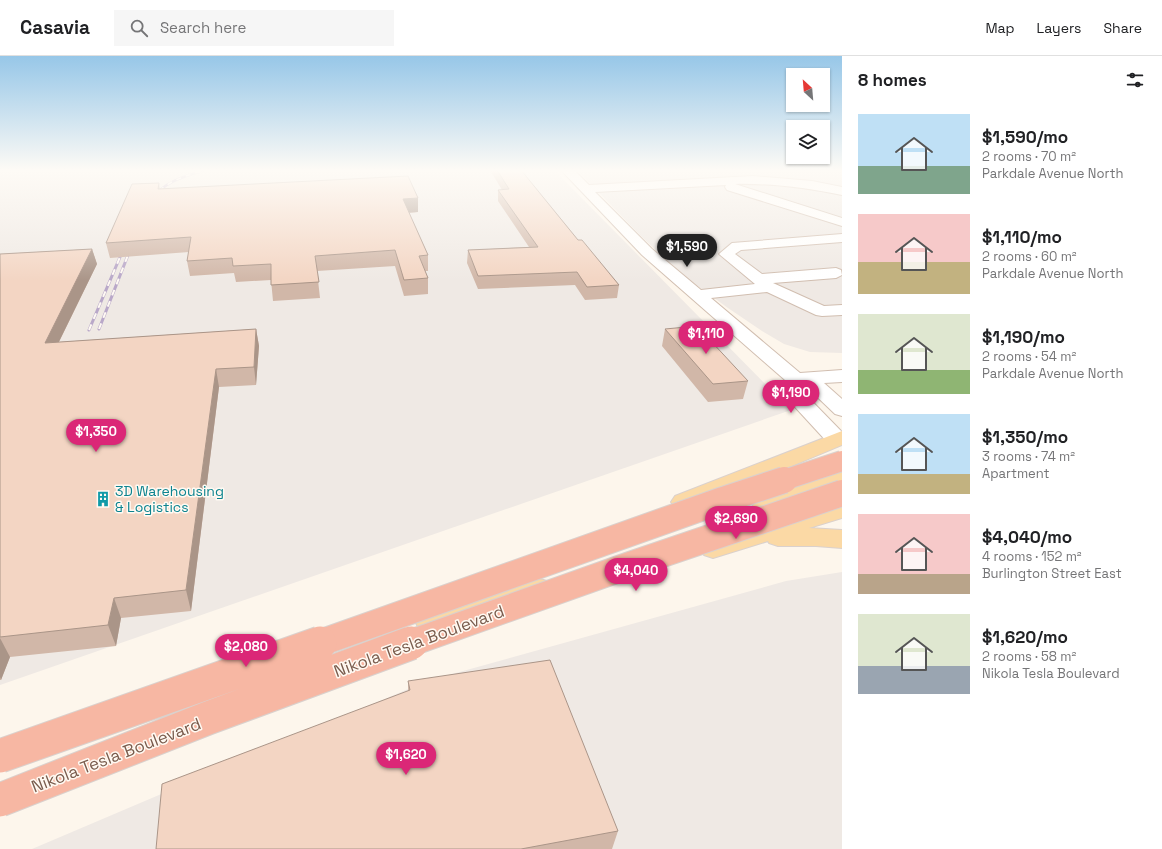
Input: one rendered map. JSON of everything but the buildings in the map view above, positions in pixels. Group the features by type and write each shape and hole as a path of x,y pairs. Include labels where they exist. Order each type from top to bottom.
{"highway":[{"name":"Nikola Tesla Boulevard","path":"0,756 723,500 841,445"},
{"name":"Nikola Tesla Boulevard","path":"0,800 393,650 729,530 842,493"}],"main road":[{"path":"507,594 584,542 841,445"},
{"path":"617,578 720,527 842,475"},
{"path":"0,784 507,594 617,578 842,510"},
{"path":"752,538 816,537 842,539"}],"street":[{"path":"603,207 647,252 795,379 819,388 842,410"},
{"path":"793,207 842,222"},
{"path":"842,238 736,246 726,254 764,283 822,311 842,310"},
{"path":"698,295 764,283 836,273"},
{"path":"795,379 842,376"},
{"path":"795,379 790,390 841,445"}],"shaded area":[{"path":"0,207 591,207 791,410 0,685"},
{"path":"613,207 842,207 842,353 810,352 784,344 728,308 681,274"},
{"path":"842,572 842,849 32,849 427,681 786,581"}],"railway":[{"path":"122,251 124,247"},
{"path":"129,251 131,247"},
{"path":"89,330 123,250"},
{"path":"99,329 130,250"}],"place":[{"name":"3D Warehousing & Logistics","path":"103,499"}]}
